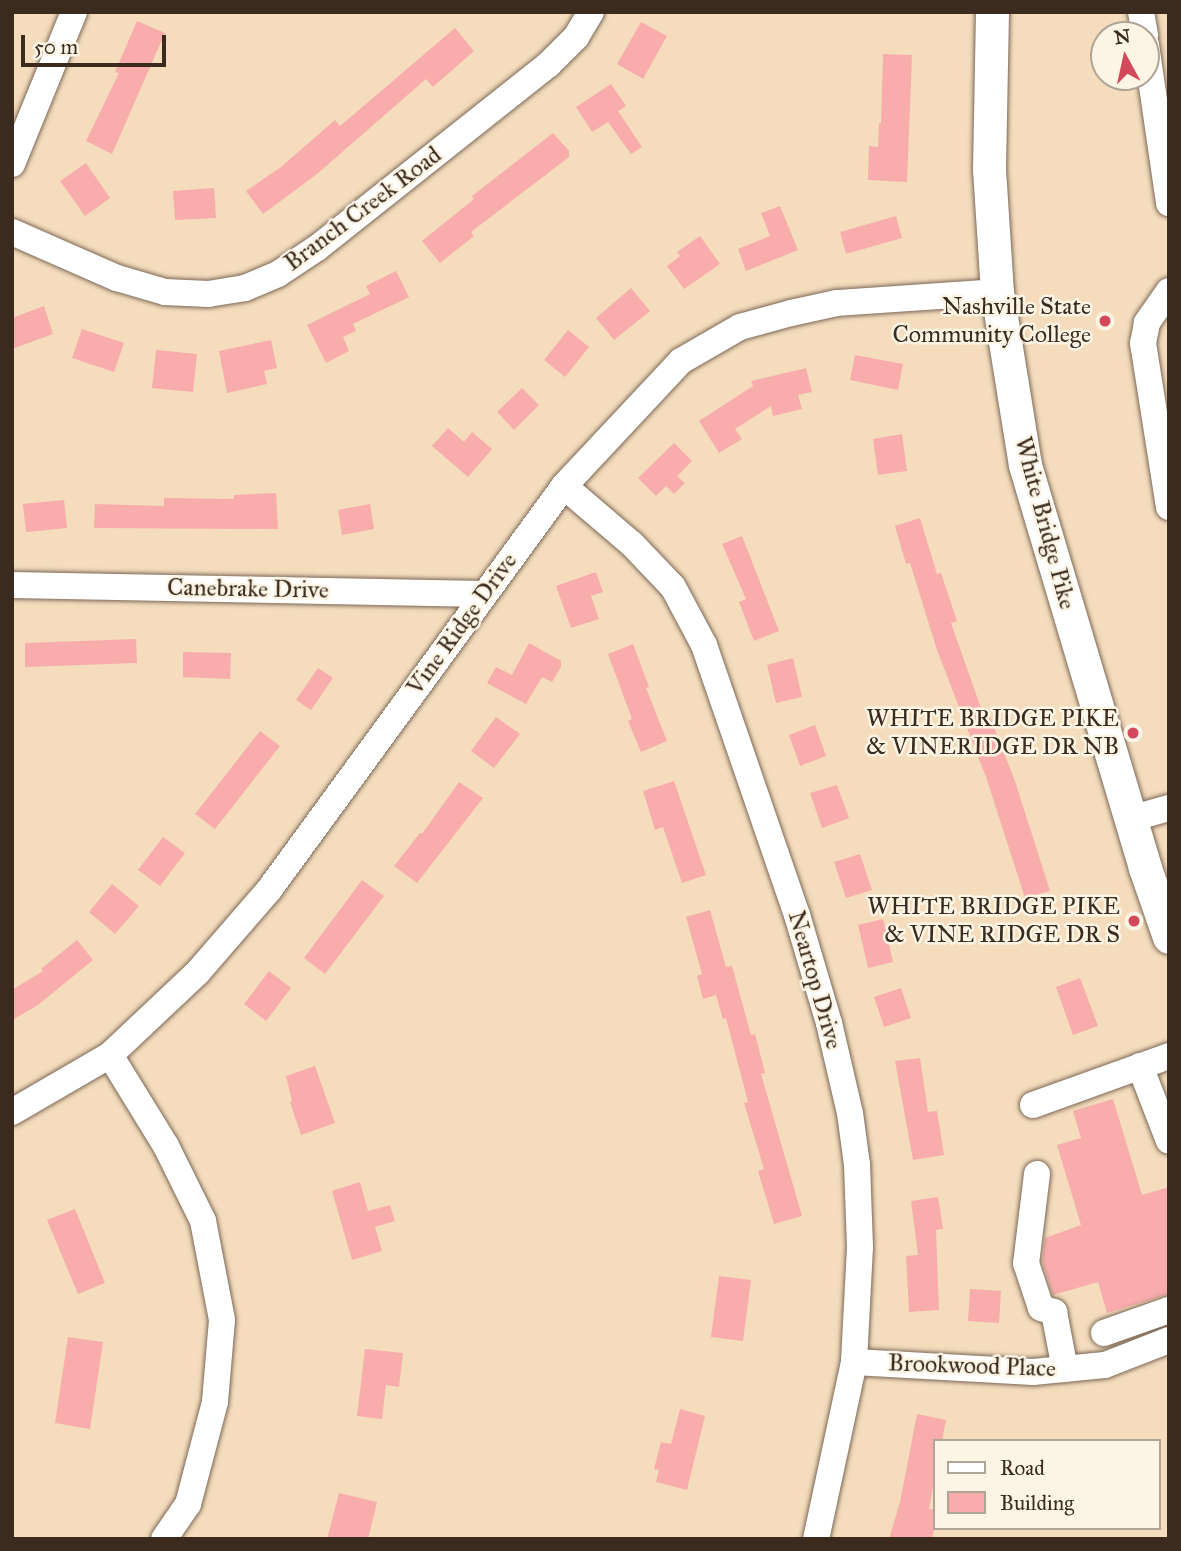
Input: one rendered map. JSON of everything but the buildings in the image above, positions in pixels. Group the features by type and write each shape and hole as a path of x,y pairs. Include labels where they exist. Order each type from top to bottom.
{"main road":[{"name":"White Bridge Pike","path":"992,12 989,169 997,292 1025,465 1130,819 1169,937"}],"street":[{"path":"12,164 74,12"},
{"name":"Branch Creek Road","path":"12,232 117,278 165,292 208,294 245,288 278,274 317,248 527,81 576,37 591,12"},
{"path":"1153,91 1169,203"},
{"path":"1169,291 1147,323 1143,343 1169,507"},
{"name":"Vine Ridge Drive","path":"12,1112 110,1055 198,972 269,890 564,486 681,361 740,327 836,303 997,292"},
{"name":"Neartop Drive","path":"564,486 632,544 673,587 704,645 797,915 829,1023 849,1113 857,1165 860,1247 854,1362 816,1539"},
{"name":"Canebrake Drive","path":"12,585 484,594"},
{"path":"1130,819 1169,808"},
{"path":"110,1055 166,1146 203,1221 222,1320 215,1402 209,1428 188,1504 164,1539"},
{"path":"1033,1105 1169,1056"},
{"path":"1140,1066 1169,1141"},
{"path":"1037,1174 1026,1263 1041,1308 1054,1312 1065,1369"},
{"path":"1104,1333 1169,1310"},
{"path":"1135,1322 1157,1345"},
{"name":"Brookwood Place","path":"854,1362 1033,1372 1105,1365 1157,1345"}],"place":[{"name":"Nashville State Community College","path":"1105,321"},
{"name":"WHITE BRIDGE PIKE & VINERIDGE DR NB","path":"1133,733"},
{"name":"WHITE BRIDGE PIKE & VINE RIDGE DR S","path":"1134,921"}]}
